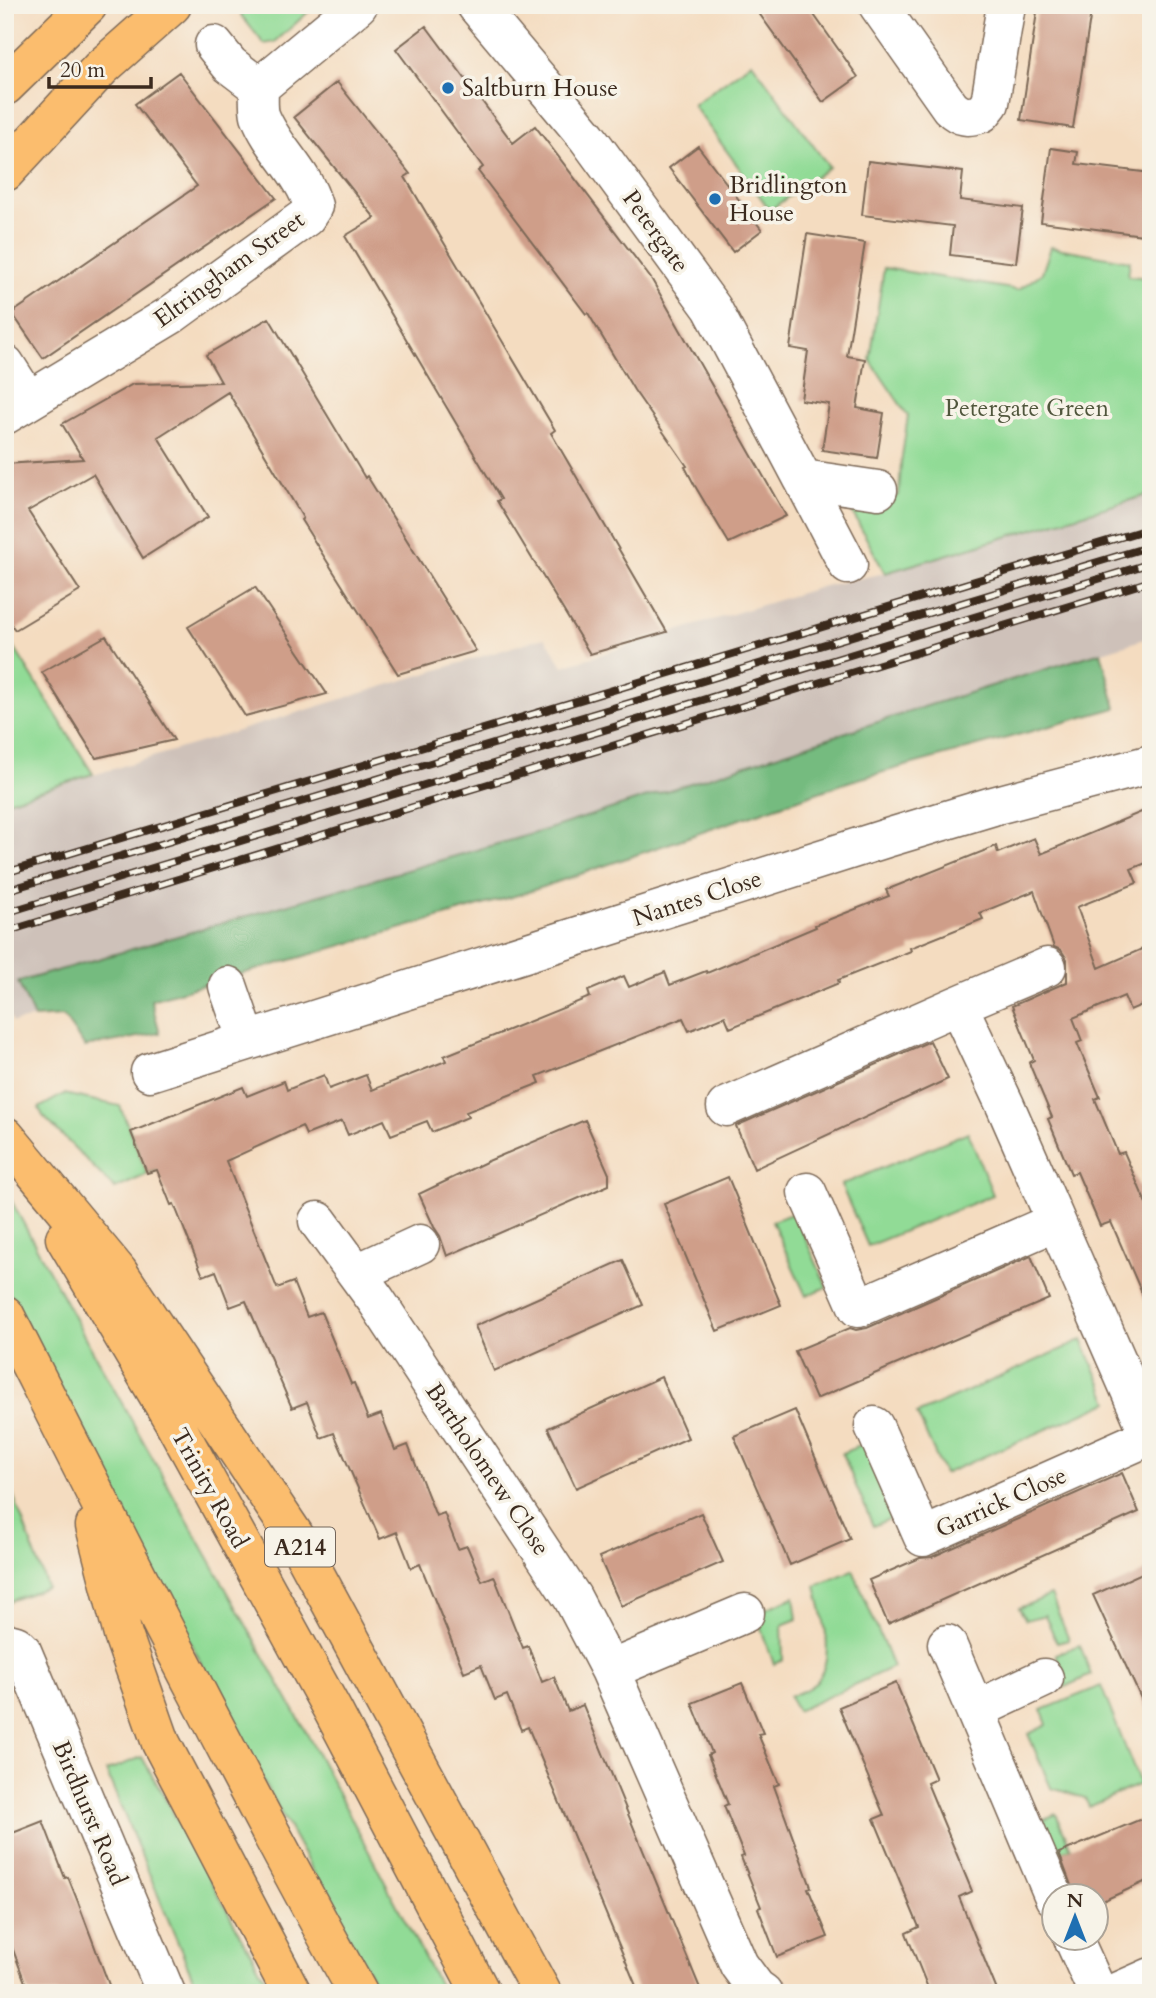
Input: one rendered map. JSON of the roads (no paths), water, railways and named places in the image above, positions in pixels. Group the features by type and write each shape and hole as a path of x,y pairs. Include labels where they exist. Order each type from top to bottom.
{"highway":[{"path":"5,86 88,5"},
{"path":"5,172 93,76 172,5"},
{"name":"Trinity Road","path":"5,1137 173,1420 333,1711 481,1993"},
{"name":"A214","path":"5,1137 118,1272 294,1535 542,1993"},
{"path":"5,1315 258,1807 358,1993"},
{"path":"77,1457 123,1635 161,1743 292,1993"}],"street":[{"path":"214,45 230,65 260,87 358,5"},
{"name":"Petergate","path":"476,5 587,137 712,308 848,565"},
{"path":"878,5 950,107 965,117 982,113 990,103 1006,5"},
{"name":"Eltringham Street","path":"5,364 17,408 171,315 306,217 313,206 310,195 272,137 260,113 260,87"},
{"path":"803,479 878,490"},
{"name":"Nantes Close","path":"150,1072 887,838 993,806 1151,764"},
{"path":"726,1107 1047,967"},
{"path":"228,986 247,1041"},
{"name":"Garrick Close","path":"874,1426 923,1536 1150,1437 1005,1105 958,1005"},
{"path":"807,1192 858,1308 1055,1222"},
{"name":"Bartholomew Close","path":"318,1221 357,1273 572,1597 610,1671 739,1965 763,1993"},
{"path":"357,1273 420,1244"},
{"path":"610,1671 745,1613"},
{"name":"Birdhurst Road","path":"5,1643 16,1645 22,1651 166,1993"},
{"path":"947,1644 1049,1882"},
{"path":"976,1710 1044,1678"},
{"path":"1079,1952 1098,1993"},
{"path":"1115,1993 1151,1977"}],"railway":[{"path":"5,873 1151,528"},
{"path":"5,891 1151,546"},
{"path":"5,913 1151,563"},
{"path":"5,932 1151,581"}],"place":[{"name":"Saltburn House","path":"448,88"},
{"name":"Bridlington House","path":"715,199"}],"park label":[{"name":"Petergate Green","path":"1027,408"}]}
